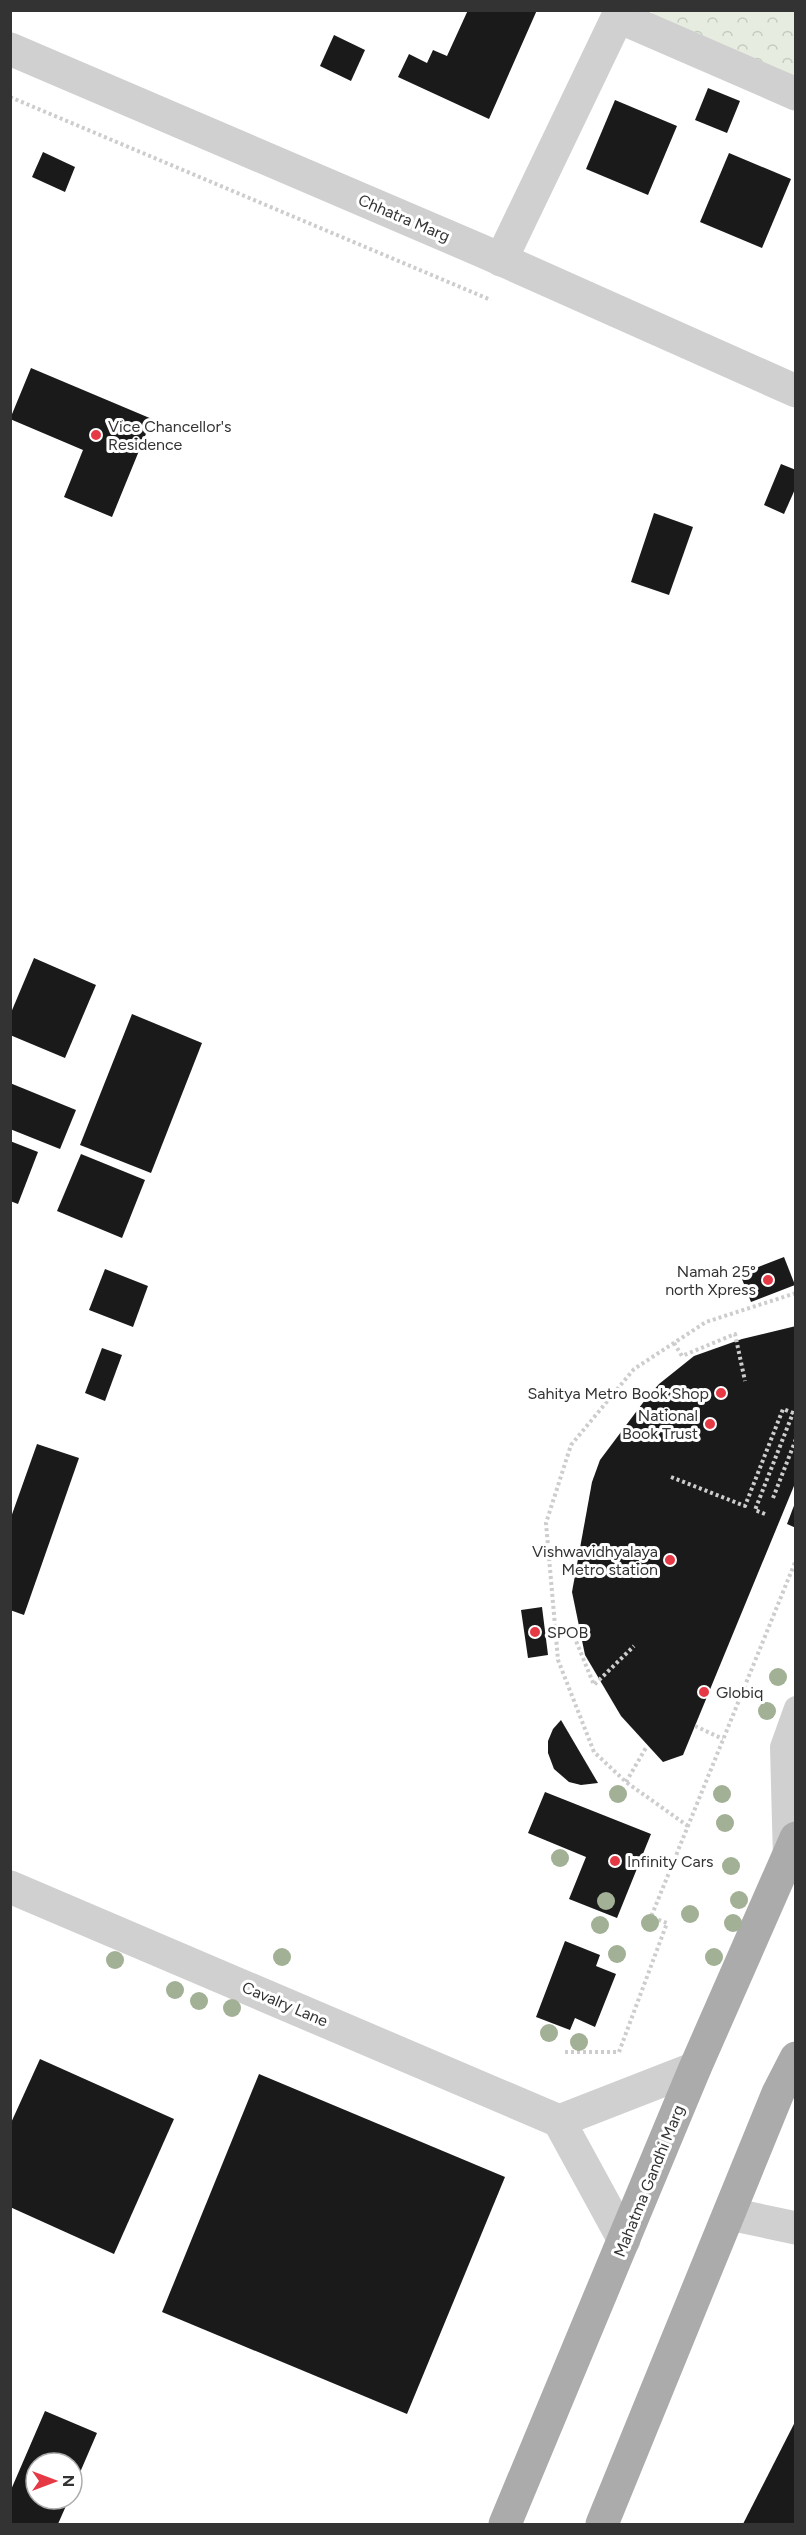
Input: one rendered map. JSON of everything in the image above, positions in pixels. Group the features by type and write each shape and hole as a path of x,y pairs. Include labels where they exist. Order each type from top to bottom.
{"main road":[{"name":"Mahatma Gandhi Marg","path":"505,2524 695,2068 790,1850"},
{"path":"602,2524 730,2214 790,2082"}],"street":[{"path":"501,260 620,14 795,94"},
{"name":"Chhatra Marg","path":"10,49 501,260 795,391"},
{"name":"Cavalry Lane","path":"10,1887 559,2121"},
{"path":"624,2240 559,2121 695,2068"},
{"path":"730,2214 795,2228"}],"lane":[{"path":"790,1850 782,1747 795,1708"}],"path":[{"path":"10,98 500,303"},
{"path":"688,1826 626,1782 594,1752 558,1660 546,1523 571,1445 634,1368 706,1322 795,1293"},
{"path":"674,1343 682,1356 735,1334 745,1381"},
{"path":"671,1477 745,1506 783,1409 794,1414 755,1510 765,1514"},
{"path":"773,1498 795,1439"},
{"path":"565,2052 619,2052 667,1923 651,1917 795,1560"},
{"path":"556,1634 574,1636 594,1684 634,1646"},
{"path":"695,1726 723,1739"},
{"path":"626,1782 647,1746"}],"green space":[{"path":"652,11 795,11 795,76 652,14"}],"building":[{"path":"468,10 537,10 489,119 398,77 409,54 427,63 433,50 447,56"},
{"path":"334,35 365,50 351,81 320,66"},
{"path":"708,88 740,101 727,133 695,120"},
{"path":"615,100 677,126 648,195 586,169"},
{"path":"43,152 75,167 65,192 32,177"},
{"path":"729,153 791,179 762,248 700,222"},
{"name":"Vice Chancellor's Residence","path":"31,368 152,419 112,517 64,497 83,450 10,419"},
{"path":"781,464 796,470 796,487 784,514 764,505"},
{"path":"654,513 693,527 669,595 631,582"},
{"path":"34,958 96,985 65,1058 10,1035 10,1015"},
{"path":"132,1014 202,1043 151,1173 80,1145"},
{"path":"10,1083 76,1110 60,1149 10,1129"},
{"path":"10,1141 38,1152 18,1204 10,1201"},
{"path":"81,1154 145,1180 122,1238 57,1211"},
{"name":"Namah 25° north Xpress","path":"784,1257 795,1285 751,1302 740,1274"},
{"path":"105,1269 148,1286 133,1327 89,1310"},
{"name":"Vishwavidhyalaya Metro station","path":"796,1326 796,1481 683,1755 663,1762 621,1716 585,1655 572,1592 592,1482 600,1460 645,1400 659,1384 694,1356 742,1339"},
{"path":"102,1348 122,1355 105,1401 85,1393"},
{"path":"37,1444 79,1458 24,1615 10,1610 10,1520"},
{"path":"796,1503 796,1528 787,1524"},
{"name":"SPOB","path":"542,1607 548,1655 528,1658 521,1610"},
{"path":"561,1720 598,1783 581,1785 569,1782 554,1769 548,1753 548,1741 553,1729"},
{"path":"545,1792 651,1834 617,1918 569,1899 586,1857 528,1833"},
{"path":"565,1941 600,1955 596,1966 616,1974 595,2027 575,2018 570,2030 536,2017"},
{"path":"40,2059 174,2119 114,2254 10,2207 10,2125"},
{"path":"259,2074 505,2177 407,2414 162,2312"},
{"path":"45,2411 97,2433 84,2463 84,2451 28,2451"},
{"path":"796,2420 796,2524 743,2524"},
{"path":"24,2460 24,2511 64,2511 58,2524 10,2524 10,2492"}],"place":[{"name":"Vice Chancellor's Residence","path":"96,435"},
{"name":"Namah 25° north Xpress","path":"768,1280"},
{"name":"Sahitya Metro Book Shop","path":"721,1393"},
{"name":"National Book Trust","path":"710,1424"},
{"name":"Vishwavidhyalaya Metro station","path":"670,1560"},
{"name":"SPOB","path":"535,1632"},
{"name":"Globiq","path":"704,1692"},
{"name":"Infinity Cars","path":"615,1861"}]}
